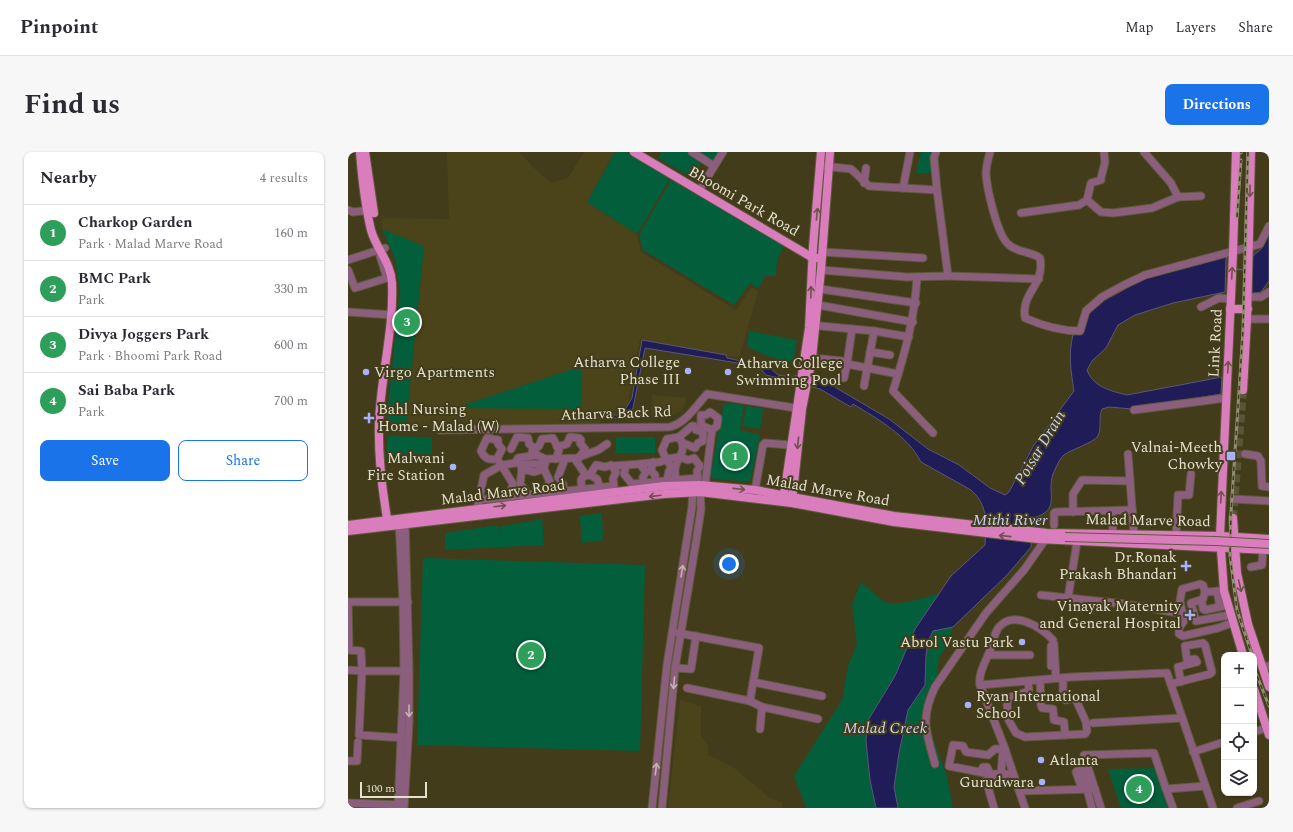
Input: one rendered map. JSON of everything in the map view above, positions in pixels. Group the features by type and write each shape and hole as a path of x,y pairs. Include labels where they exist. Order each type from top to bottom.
{"main road":[{"path":"348,531 396,523 384,485 381,439 381,421 389,357 392,315 393,297 391,273 374,229 360,152"},
{"path":"366,152 371,210"},
{"name":"Bhoomi Park Road","path":"637,152 813,255 822,255"},
{"path":"812,325 818,305 822,255 825,166 821,152"},
{"path":"792,500 799,409 812,325 813,255 825,166 830,152"},
{"name":"Link Road","path":"1220,546 1236,152"},
{"name":"Link Road","path":"1243,390 1248,319 1251,152"},
{"path":"1230,309 1248,309"},
{"path":"783,499 790,445 812,358 810,343"},
{"name":"Malad Marve Road","path":"348,525 396,523 434,519 582,493 677,483 755,490 783,499"},
{"name":"Malad Marve Road","path":"472,512 664,494 699,485 972,529 1077,542 1267,548"},
{"path":"1233,518 1237,573 1248,624 1266,666 1269,687"},
{"path":"1053,529 1065,537 1215,541 1267,548"},
{"name":"Malad Marve Road","path":"1041,537 1053,529 1113,534 1234,536 1269,539"},
{"path":"1220,546 1220,591 1224,606 1231,619 1242,652"},
{"path":"1257,698 1268,730"}],"street":[{"path":"692,152 714,166"},
{"path":"700,189 723,152"},
{"path":"903,188 910,152"},
{"path":"936,152 934,158 937,190 948,276"},
{"path":"990,152 986,174 1000,234 1008,244 1015,249 1035,254 1040,258 1039,279 1023,306 1025,318 1040,325 1066,331 1080,331 1086,311 1102,297 1145,275 1233,252 1249,250 1260,244 1269,226"},
{"path":"1087,200 1091,183 1102,178 1105,162 1104,152"},
{"path":"1144,152 1171,183 1178,197"},
{"path":"825,166 851,169 865,183 903,188 937,190"},
{"path":"865,183 867,169"},
{"path":"1087,200 1102,212 1113,213 1152,208 1178,197 1201,196"},
{"path":"1021,213 1079,204 1087,200"},
{"path":"348,208 353,212 371,210"},
{"path":"348,260 381,249"},
{"path":"822,255 923,258"},
{"path":"348,270 355,288 391,273"},
{"path":"821,270 917,277 948,276 1039,279"},
{"path":"917,277 916,303 913,322 894,393 933,433"},
{"path":"820,289 916,303"},
{"path":"1248,296 1261,298 1269,292"},
{"path":"1201,307 1219,298 1231,297"},
{"path":"818,305 913,322"},
{"path":"348,312 392,315"},
{"path":"1248,319 1269,319"},
{"path":"812,325 874,331 909,337"},
{"path":"844,378 848,364 852,329"},
{"path":"864,386 874,331"},
{"path":"870,352 890,355"},
{"path":"812,358 842,362 867,369 898,374"},
{"name":"Atharva Back Rd","path":"440,430 670,427 677,426 707,394 799,409"},
{"path":"1134,410 1226,398"},
{"path":"624,474 632,484 667,480 677,483 675,468 680,457 681,440 692,426 703,434 711,433 699,485 667,665 652,808"},
{"path":"667,480 669,471 672,468 662,450 667,439 681,440 695,448 703,441 703,434"},
{"path":"511,449 517,437 528,438 533,453 545,464 550,482 546,488 546,493"},
{"path":"557,447 567,444 570,437 579,438 581,440 580,443 585,447 576,458"},
{"path":"502,449 498,444 497,438 486,438 484,445 480,449 484,458 499,462 515,463 516,460 533,453 539,446 542,439 553,438 557,447 558,455 556,459"},
{"path":"755,490 763,445 765,443 790,445"},
{"path":"526,495 526,490 520,484 522,469 534,472 545,464 556,459 576,458 598,450 607,444"},
{"path":"502,449 511,449"},
{"path":"472,512 478,500 484,475 499,462 502,449"},
{"path":"511,449 516,460"},
{"path":"1128,454 1134,534"},
{"path":"1245,454 1258,456 1261,461 1262,486 1269,487"},
{"path":"582,493 581,480 588,476 596,465 605,467 608,464 612,466 626,466 660,462 666,459 680,457 687,460 694,458 700,466 697,471 701,509 675,668 662,808"},
{"path":"576,458 588,476 597,479 600,487"},
{"path":"564,491 558,477 565,459"},
{"path":"499,462 513,484 509,497"},
{"path":"653,462 651,471 655,475 656,482"},
{"path":"640,464 646,472 643,477 644,483"},
{"path":"612,466 616,474"},
{"path":"624,474 626,466"},
{"path":"478,500 564,491 582,493 600,487 614,486 612,479 616,474"},
{"path":"616,474 624,474"},
{"path":"1176,535 1178,495 1189,495 1191,474"},
{"path":"1073,512 1073,494 1082,480 1130,481"},
{"path":"1234,499 1269,501"},
{"path":"1053,529 1054,513 1132,510"},
{"path":"1112,511 1113,534"},
{"path":"348,804 401,806 407,671 406,602 396,523"},
{"path":"935,764 928,737 925,717 929,701 935,687 986,613 1024,570 1041,537"},
{"path":"1068,598 1077,542"},
{"path":"1251,567 1262,565 1267,548"},
{"path":"1200,584 1203,585 1205,592 1204,599 1191,603 1196,621 1231,619 1218,628 1183,636 1180,634 1179,628 1184,621 1180,601 1182,588 1200,584"},
{"path":"1205,592 1220,591"},
{"path":"679,594 687,596"},
{"path":"1041,595 1125,604 1179,613"},
{"path":"404,738 359,735 362,671 361,651 349,650 348,602 406,602"},
{"path":"1202,603 1203,609 1224,606"},
{"path":"675,618 683,620"},
{"path":"1024,808 996,725 980,685 981,670 998,630 1005,622 1011,620 1023,621 1037,627 1053,640"},
{"path":"673,632 759,648 750,701"},
{"path":"675,668 691,670 696,636"},
{"path":"1171,684 1181,682 1212,672 1205,645 1203,643 1185,646 1187,660 1195,659 1197,662 1178,668 1181,682"},
{"path":"988,655 1030,655"},
{"path":"348,670 407,671"},
{"path":"980,685 989,681 1040,680 1053,674 1167,672 1213,808"},
{"path":"1028,681 1029,690 1008,698 1007,705 1009,721 1016,733 1025,737 1085,734 1087,732 1086,722 1076,700 1074,698 1066,700 1063,698 1053,674"},
{"path":"1040,680 1042,708 1053,709 1054,720 1064,722 1065,735"},
{"path":"753,682 822,696"},
{"path":"687,688 750,701 762,707 818,719"},
{"path":"760,729 762,707"},
{"path":"1093,723 1182,718"},
{"path":"996,725 1009,721"},
{"path":"1257,732 1268,730"},
{"path":"348,761 357,761 358,742"},
{"path":"1193,752 1221,743"},
{"path":"1004,749 995,749 988,755 966,752 963,746 953,745 950,766 990,774 1013,775"},
{"path":"658,749 668,750"},
{"path":"1001,774 1004,749"},
{"path":"1092,808 1089,787 1084,769 1084,756 1154,753 1173,808"},
{"path":"1084,769 1076,772 1080,785 1089,787 1098,800 1101,808"},
{"path":"994,808 986,780 1013,775"},
{"path":"1166,789 1205,786"},
{"path":"1019,791 1089,787"},
{"path":"1096,808 1099,807 1098,800"},
{"path":"1237,808 1259,801"}],"shaded area":[{"path":"447,152 519,152 551,183 568,178 584,152 615,152 587,202 637,234 641,252 736,310 752,287 758,292 739,358 640,339 628,403 620,412 602,414 599,426 406,426 424,247 382,229 382,218 449,219"},
{"path":"652,395 687,398 682,410 671,417 651,416"},
{"path":"680,700 701,706 701,736 708,746 708,755 733,767 771,799 782,802 782,808 668,808"}],"green space":[{"path":"615,152 627,152 670,178 637,234 587,202"},
{"path":"662,152 687,152 702,161 692,178 658,158"},
{"path":"694,152 722,152 715,165"},
{"path":"921,152 932,152 932,173 916,173"},
{"path":"671,180 785,245 777,259 776,276 765,276 758,289 750,283 734,305 643,250 639,235"},
{"path":"382,229 424,246 406,426 386,427 400,290 395,259"},
{"path":"749,331 797,340 793,362 770,357 747,347"},
{"path":"582,366 582,409 460,408 461,406"},
{"path":"724,403 744,405 740,430 760,435 750,482 710,478"},
{"path":"746,406 763,408 760,429 743,426"},
{"path":"388,436 432,437 432,457 386,457"},
{"path":"616,437 655,437 655,453 616,453"},
{"path":"602,513 603,540 582,543 580,516"},
{"path":"542,519 544,545 445,550 445,533 498,525 500,538 499,527"},
{"path":"423,558 645,565 640,751 417,745"},
{"path":"861,582 883,601 891,603 912,601 939,594 915,629 895,676 867,722 873,796 876,808 806,808 794,776 842,700 848,666 857,644 852,605"},
{"path":"953,627 948,644 939,657 937,676 925,697 927,722 947,777 953,808 898,808 894,787 899,753 908,710 925,685 928,641 933,631"},
{"path":"1156,768 1170,808 1121,808 1108,769"}],"water":[{"path":"1269,222 1269,281 1261,292 1249,294 1252,257 1262,248"},
{"name":"Mithi River","path":"1226,257 1225,292 1173,303 1135,315 1118,325 1106,348 1092,361 1087,370 1090,376 1098,384 1109,390 1127,395 1222,377 1221,394 1132,409 1109,407 1102,409 1098,436 1092,441 1062,457 1051,481 1050,506 1042,515 1033,518 1031,547 1007,575 953,627 933,631 928,641 925,685 908,710 899,753 894,787 898,808 876,808 870,780 866,741 867,722 895,676 915,629 951,576 985,545 986,523 984,509 981,502 971,490 921,462 908,444 892,429 853,404 851,407 820,389 766,375 760,368 744,364 645,348 631,418 609,418 608,415 622,415 632,398 642,340 726,355 727,358 769,367 778,375 791,377 799,375 829,382 838,389 889,419 928,449 959,465 990,488 1005,495 1009,492 1034,445 1074,391 1070,363 1071,342 1073,335 1081,333 1087,314 1106,298 1139,280"}],"waterway":[{"name":"Poisar Drain","path":"1236,269 1246,270"}],"tunnel":[{"path":"1233,518 1243,390"}],"railway":[{"path":"1248,152 1243,330 1231,513 1230,556 1237,610 1251,652"},
{"path":"1237,217 1241,160"},
{"path":"1257,676 1269,706"}],"place":[{"name":"Divya Joggers Park","path":"407,322"},
{"name":"Atharva College Phase III","path":"688,371"},
{"name":"Virgo Apartments","path":"366,372"},
{"name":"Atharva College Swimming Pool","path":"728,372"},
{"name":"Bahl Nursing Home - Malad (W)","path":"369,418"},
{"name":"Charkop Garden","path":"735,456"},
{"name":"Valnai-Meeth Chowky","path":"1231,456"},
{"name":"Malwani Fire Station","path":"453,467"},
{"name":"Dr.Ronak Prakash Bhandari","path":"1186,566"},
{"name":"Vinayak Maternity and General Hospital","path":"1190,615"},
{"name":"Abrol Vastu Park","path":"1022,642"},
{"name":"BMC Park","path":"531,655"},
{"name":"Ryan International School","path":"968,705"},
{"name":"Atlanta","path":"1041,760"},
{"name":"Gurudwara","path":"1042,782"},
{"name":"Sai Baba Park","path":"1139,789"}],"water label":[{"name":"Malad Creek","path":"885,727"}]}
